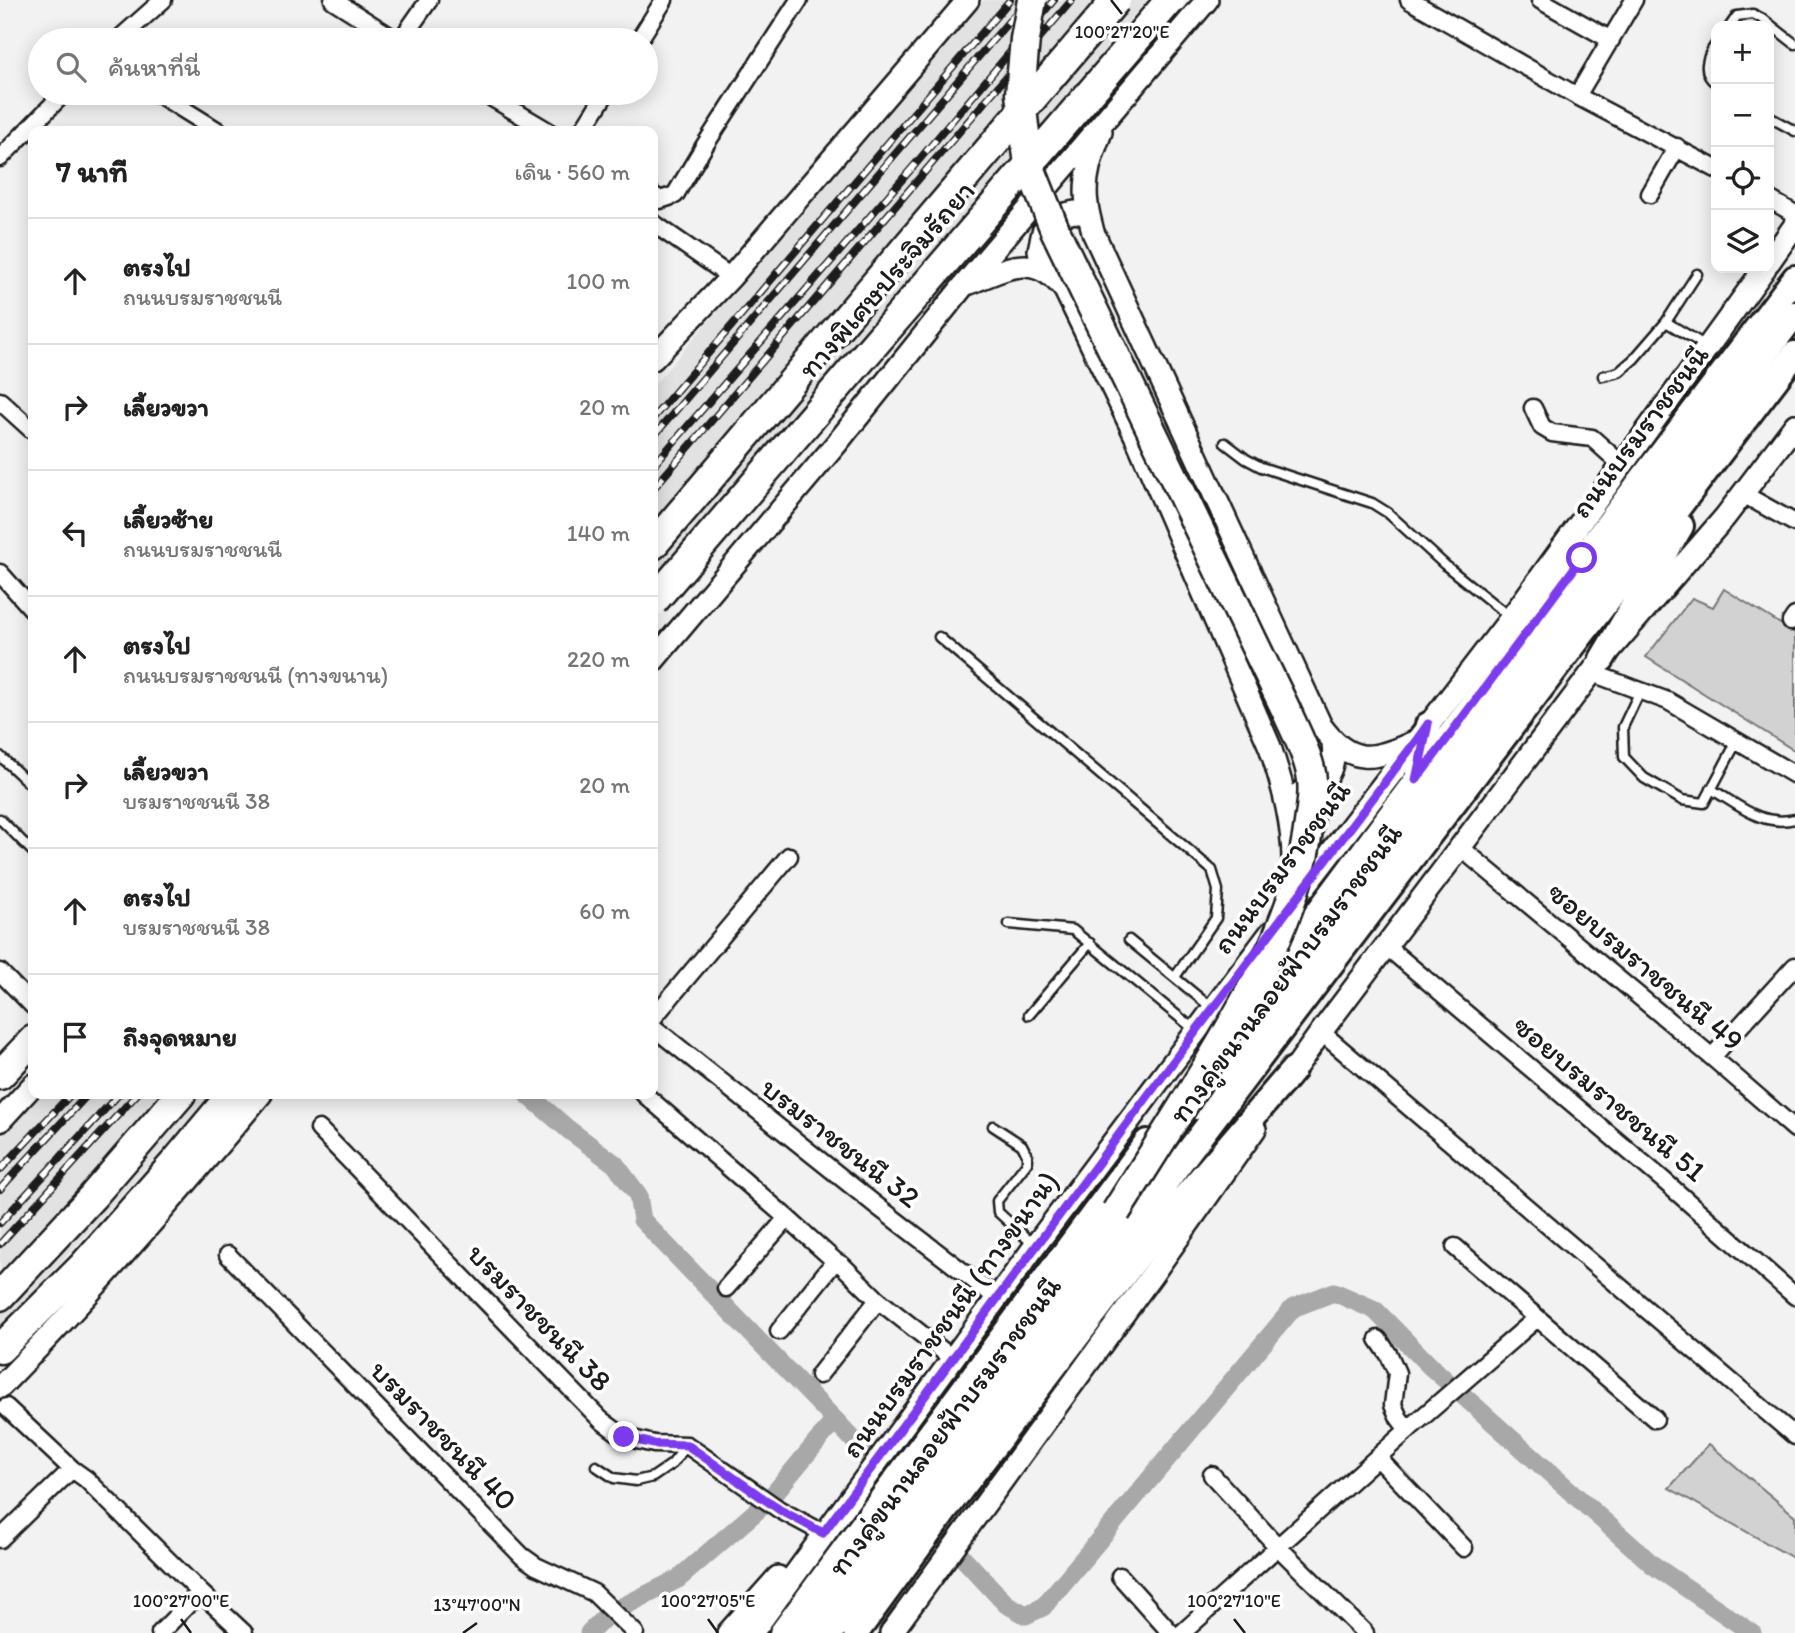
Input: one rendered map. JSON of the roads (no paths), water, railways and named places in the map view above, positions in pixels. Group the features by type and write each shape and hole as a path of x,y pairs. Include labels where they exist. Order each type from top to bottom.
{"highway":[{"path":"1032,0 1020,94 1029,165 1055,230 1286,710 1312,776 1313,789 1306,853 1276,943 1199,1082 1116,1212"},
{"name":"ทางพิเศษประจิมรัถยา","path":"658,539 1116,0"},
{"name":"ทางพิเศษประจิมรัถยา","path":"658,596 1170,0"},
{"path":"658,527 699,490"},
{"path":"0,1075 28,1045"},
{"path":"0,1296 93,1196 177,1099"},
{"path":"0,1349 82,1267 228,1099"}],"main road":[{"path":"658,354 731,276 968,0"},
{"path":"658,655 837,443 964,285 1207,0"},
{"path":"1107,118 1090,161 1086,180 1093,233 1321,726 1333,743 1352,754 1370,757 1389,753 1422,733 1511,618 1761,273"},
{"path":"1042,269 1039,250 1043,232 1061,215 1075,212 1089,215"},
{"path":"1774,255 1795,225"},
{"path":"964,285 1014,267 1030,265 1055,278 1065,290 1136,437 1270,747 1283,787 1293,852 1292,904"},
{"name":"ถนนบรมราชชนนี","path":"782,1633 880,1478 912,1456 1582,558 1795,278"},
{"name":"ทางคู่ขนานลอยฟ้าบรมราชชนนี","path":"804,1633 1116,1212 1795,314"},
{"name":"ทางคู่ขนานลอยฟ้าบรมราชชนนี","path":"830,1633 1193,1145 1795,354"},
{"path":"1597,666 1697,498 1795,370"},
{"path":"856,1633 953,1500 1182,1200 1293,1070 1597,666 1725,517 1795,425"},
{"path":"1416,780 1422,733"},
{"name":"ถนนบรมราชชนนี","path":"1196,1031 1422,733"},
{"path":"1283,787 1294,793 1310,792 1326,779 1335,754 1333,743"},
{"name":"ถนนบรมราชชนนี (ทางขนาน)","path":"752,1633 823,1533 880,1478 894,1440 1035,1245 1196,1031"},
{"path":"891,1633 1208,1198 1293,1070"},
{"path":"4,1114 28,1090"},
{"path":"3,1397 55,1330 257,1099"},
{"path":"728,1633 823,1533"}],"street":[{"path":"132,28 163,0"},
{"path":"333,0 379,28"},
{"path":"408,28 429,0"},
{"path":"646,28 664,0"},
{"path":"658,199 675,195 799,0"},
{"path":"1409,0 1577,96 1711,166"},
{"path":"1540,0 1611,40"},
{"path":"1577,96 1634,0"},
{"path":"32,126 52,105"},
{"path":"176,105 210,126"},
{"path":"504,105 540,126"},
{"path":"585,126 598,105"},
{"path":"0,158 28,130"},
{"path":"1650,194 1677,147"},
{"path":"1774,202 1795,214"},
{"path":"658,226 731,276"},
{"path":"0,401 28,426"},
{"path":"1533,408 1542,427 1552,432 1592,438 1622,465"},
{"path":"1743,494 1795,523"},
{"path":"0,573 28,604"},
{"path":"1597,666 1640,691 1668,701 1795,775"},
{"name":"ซอยบรมราชชนนี 49","path":"1461,848 1795,1129"},
{"path":"658,1012 789,856"},
{"name":"ซอยบรมราชชนนี 51","path":"1386,946 1662,1179 1795,1296"},
{"path":"1712,1058 1795,966"},
{"path":"0,972 28,1001"},
{"name":"บรมราชชนนี 32","path":"658,1031 866,1198 997,1298"},
{"path":"1321,1032 1795,1436"},
{"path":"650,1099 842,1265 878,1300 953,1359"},
{"name":"บรมราชชนนี 38","path":"319,1129 601,1420 624,1437 654,1444 687,1445"},
{"path":"726,1288 788,1218"},
{"path":"1455,1247 1531,1323 1655,1419"},
{"name":"บรมราชชนนี 40","path":"228,1255 522,1556 536,1566 587,1589 631,1629"},
{"path":"779,1331 835,1261"},
{"path":"819,1375 878,1300"},
{"path":"1182,1633 1531,1323"},
{"path":"1378,1339 1390,1355 1397,1373 1393,1405 1399,1418 1410,1428"},
{"path":"3,1397 72,1469 86,1479 244,1633"},
{"path":"687,1445 780,1510 823,1533"},
{"path":"1377,1457 1464,1548"},
{"path":"0,1539 72,1469"},
{"path":"1212,1475 1278,1547 1365,1633"},
{"path":"1120,1576 1171,1633"},
{"path":"160,1633 200,1592"}],"lane":[{"path":"1734,21 1737,16 1753,14 1766,21"},
{"path":"1774,28 1795,44"},
{"path":"1711,51 1706,64 1711,80"},
{"path":"1774,120 1795,131"},
{"path":"1603,376 1619,372 1634,359 1666,322 1697,274"},
{"path":"1666,322 1708,347"},
{"path":"1225,443 1261,467 1373,503 1511,618"},
{"path":"939,637 1212,870 1218,890 1216,918 1175,977"},
{"path":"1640,691 1623,727 1624,757 1644,778 1682,800 1704,803 1737,741"},
{"path":"0,756 28,782"},
{"path":"1711,789 1760,818 1781,822 1795,819"},
{"path":"0,819 28,847"},
{"path":"1009,924 1073,930 1196,1031"},
{"path":"1129,940 1213,1009"},
{"path":"1029,1015 1090,943"},
{"path":"993,1126 1022,1145 1027,1155 1027,1163 997,1201 998,1212 1035,1245"},
{"path":"596,1466 614,1478 636,1481 653,1477 672,1464 687,1445"}],"waterway":[{"path":"533,1099 615,1164 638,1195 642,1220 835,1420"},
{"path":"924,1516 1006,1604 1026,1615 1043,1607 1293,1308 1334,1292 1375,1310 1431,1367 1653,1565 1752,1633"},
{"path":"589,1633 608,1614 678,1579 767,1502 835,1420 884,1473"}],"railway":[{"path":"658,412 1010,0"},
{"path":"658,431 1027,0"},
{"path":"658,460 1054,0"},
{"path":"658,483 1072,0"},
{"path":"0,1170 66,1099"},
{"path":"0,1189 83,1099"},
{"path":"0,1223 114,1099"},
{"path":"0,1244 132,1099"}]}
